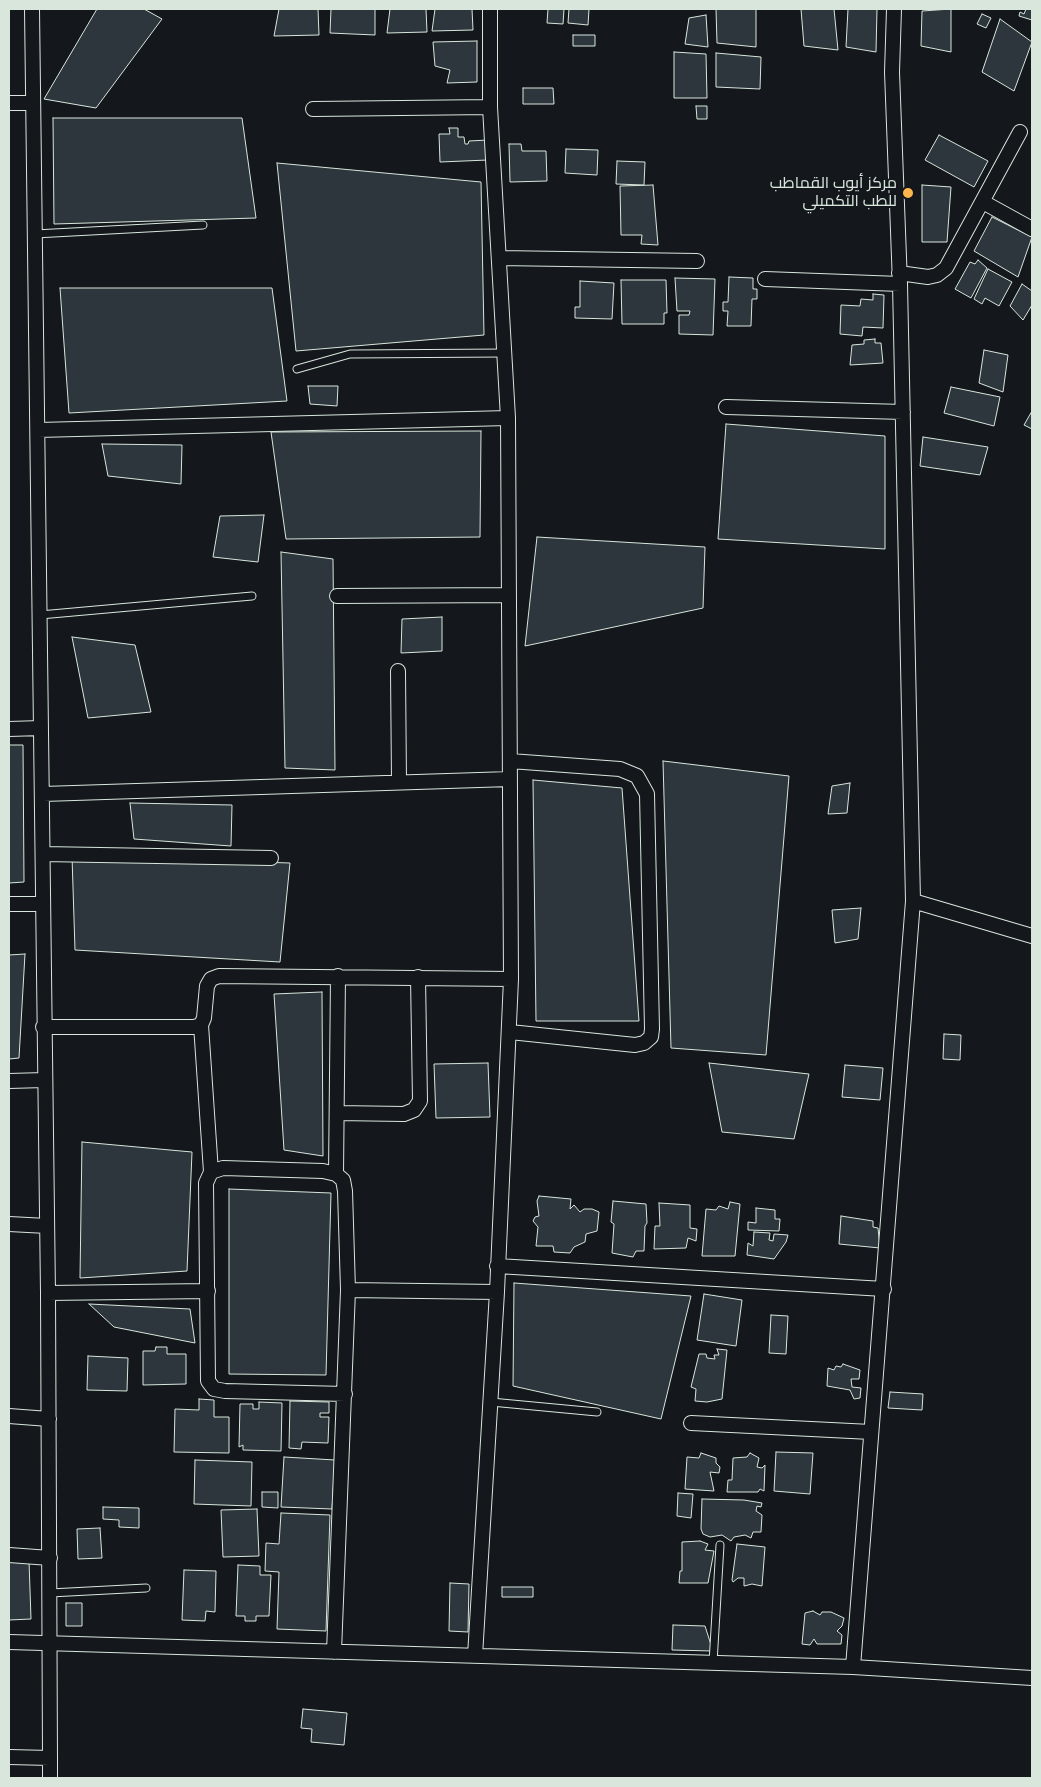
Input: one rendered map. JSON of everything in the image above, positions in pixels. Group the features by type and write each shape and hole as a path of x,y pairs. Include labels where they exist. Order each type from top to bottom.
{"street":[{"path":"32,9 43,794 42,904 48,1292 50,1778"},
{"path":"475,1656 497,1292 511,979 508,418 490,107 490,9"},
{"path":"853,1667 913,901 900,279 892,72 894,9"},
{"path":"9,103 33,103"},
{"path":"313,109 490,107"},
{"path":"765,279 900,279 928,277 938,274 946,268 1020,132"},
{"path":"983,202 1032,229"},
{"path":"499,258 697,261"},
{"path":"726,407 903,412"},
{"path":"38,430 508,418"},
{"path":"337,596 508,595"},
{"path":"398,670 399,782"},
{"path":"9,729 41,728"},
{"path":"510,761 620,768 637,776 647,794 652,1029 651,1037 644,1043 635,1045 510,1032"},
{"path":"43,794 510,779"},
{"path":"43,854 271,858"},
{"path":"913,901 1032,936"},
{"path":"9,904 42,904"},
{"path":"345,1394 225,1392 214,1389 208,1381 206,1182 211,1172 201,1025 204,1018 207,986 211,979 219,976 511,979"},
{"path":"336,1174 338,976"},
{"path":"337,1113 404,1114 414,1110 420,1101 418,978"},
{"path":"43,1027 194,1027 201,1025"},
{"path":"9,1080 44,1080"},
{"path":"211,1172 223,1168 324,1171 336,1174 343,1180 348,1290 334,1652"},
{"path":"9,1224 47,1226"},
{"path":"497,1266 884,1289"},
{"path":"348,1290 497,1292"},
{"path":"48,1292 208,1291"},
{"path":"9,1416 49,1420"},
{"path":"690,1423 871,1432"},
{"path":"9,1556 50,1558"},
{"path":"9,1642 853,1667 1032,1678"},
{"path":"9,1757 50,1758"}],"lane":[{"path":"35,234 204,225"},
{"path":"297,369 350,354 505,353"},
{"path":"40,615 252,596"},
{"path":"490,1402 597,1412"},
{"path":"713,1663 720,1546"},
{"path":"50,1593 146,1588"}],"building":[{"path":"97,9 144,9 162,19 96,108 44,99"},
{"path":"279,9 318,9 319,35 274,36"},
{"path":"331,9 375,9 375,35 330,33"},
{"path":"390,9 426,9 427,32 387,33"},
{"path":"435,9 472,9 473,30 432,31"},
{"path":"548,9 564,9 563,24 547,23"},
{"path":"569,9 589,9 588,25 568,23"},
{"path":"716,9 756,9 756,47 717,43"},
{"path":"801,9 834,9 838,50 804,46"},
{"path":"848,9 877,9 876,52 846,47"},
{"path":"951,9 951,52 921,46 922,11"},
{"path":"1026,9 1032,9 1032,20 1019,16 1020,12 1024,14"},
{"path":"982,14 991,18 986,28 977,24"},
{"path":"706,15 708,47 685,44 689,18"},
{"path":"1000,19 1032,42 1014,91 982,72"},
{"path":"573,35 595,35 595,46 573,46"},
{"path":"477,41 477,82 447,83 450,70 435,66 433,42"},
{"path":"674,52 706,54 707,98 674,98"},
{"path":"716,53 761,57 760,89 716,87"},
{"path":"523,88 553,88 554,104 523,104"},
{"path":"696,106 707,106 707,119 697,119"},
{"path":"53,118 242,118 256,218 54,224"},
{"path":"449,128 458,128 458,137 464,137 465,144 468,144 469,141 488,140 488,160 440,162 439,134 450,134"},
{"path":"939,135 988,161 974,187 925,160"},
{"path":"509,144 521,144 522,151 546,151 547,181 510,182"},
{"path":"566,149 598,150 597,175 565,173"},
{"path":"617,161 645,162 644,185 616,184"},
{"path":"277,163 481,182 484,335 296,351"},
{"path":"653,185 658,245 641,244 642,235 621,235 620,186"},
{"path":"922,185 951,187 947,242 922,242"},
{"path":"992,217 1032,237 1018,277 974,251"},
{"path":"978,260 987,268 971,298 955,289 970,262 975,264"},
{"path":"988,269 1012,282 999,306 985,298 982,304 974,299"},
{"path":"729,277 753,278 753,289 757,289 757,299 752,299 751,326 727,326 728,311 723,311 723,302 728,302"},
{"path":"675,278 715,279 713,335 679,334 679,315 689,315 690,311 677,311"},
{"path":"621,280 666,280 667,313 664,313 664,324 622,324"},
{"path":"580,281 614,283 612,319 575,318 575,307 580,307"},
{"path":"1022,284 1032,291 1032,305 1023,320 1010,306"},
{"path":"60,288 272,288 287,401 69,413"},
{"path":"873,294 884,295 883,328 863,327 862,336 840,334 841,305 860,306 861,299 873,300"},
{"path":"875,339 875,343 881,343 883,363 850,365 852,345 864,344 864,340"},
{"path":"984,350 1008,355 1003,392 979,383"},
{"path":"308,386 338,386 337,406 310,404"},
{"path":"951,387 1000,397 994,426 944,413"},
{"path":"1032,411 1032,429 1024,425"},
{"path":"726,424 885,436 885,549 718,539"},
{"path":"481,431 480,537 286,539 271,432"},
{"path":"923,437 988,447 980,475 920,466"},
{"path":"102,444 182,445 181,484 108,476"},
{"path":"264,515 258,562 213,557 220,516"},
{"path":"537,537 705,547 703,608 525,646"},
{"path":"281,552 333,559 335,770 285,768"},
{"path":"442,617 442,651 401,653 402,619"},
{"path":"72,637 135,645 151,712 88,718"},
{"path":"9,745 23,745 24,882 9,883"},
{"path":"663,761 789,776 766,1055 671,1048"},
{"path":"533,780 622,788 639,1021 536,1021"},
{"path":"850,783 847,813 828,814 832,786"},
{"path":"130,803 232,805 231,846 134,839"},
{"path":"72,856 290,863 280,962 75,950"},
{"path":"861,908 858,939 835,943 832,910"},
{"path":"25,954 19,1058 9,1059 9,955"},
{"path":"322,992 323,1156 284,1150 274,994"},
{"path":"944,1034 961,1035 960,1060 943,1059"},
{"path":"488,1063 490,1117 436,1118 434,1064"},
{"path":"709,1063 809,1074 794,1139 722,1132"},
{"path":"845,1065 883,1068 880,1100 842,1097"},
{"path":"82,1142 192,1152 187,1271 80,1278"},
{"path":"229,1189 331,1193 326,1375 229,1374"},
{"path":"539,1196 571,1199 570,1209 574,1205 580,1212 584,1209 592,1209 599,1212 597,1231 586,1234 585,1242 574,1247 570,1253 554,1252 553,1246 536,1246 538,1227 533,1221 535,1217 539,1216 537,1201"},
{"path":"613,1201 646,1204 647,1223 645,1226 644,1251 636,1251 633,1257 612,1253 614,1224 611,1222"},
{"path":"730,1202 740,1204 735,1256 702,1256 706,1209 716,1210 719,1206 728,1209"},
{"path":"659,1203 690,1205 690,1228 697,1229 696,1241 688,1238 686,1248 654,1249 655,1226 660,1226"},
{"path":"756,1208 775,1210 775,1219 780,1219 779,1231 748,1230 748,1222 756,1223"},
{"path":"841,1216 873,1221 873,1227 878,1228 880,1248 839,1244"},
{"path":"754,1232 770,1233 769,1240 773,1241 774,1234 788,1235 786,1242 774,1259 747,1255 748,1243 753,1246"},
{"path":"514,1283 691,1296 661,1419 513,1386"},
{"path":"704,1294 742,1300 736,1346 697,1340"},
{"path":"89,1304 190,1309 195,1343 114,1327"},
{"path":"771,1315 788,1316 786,1354 769,1353"},
{"path":"156,1347 167,1347 167,1354 186,1354 186,1384 143,1385 143,1351 155,1351"},
{"path":"717,1349 727,1350 722,1399 707,1402 695,1401 696,1389 691,1387 699,1354 706,1354 707,1358 715,1359 714,1355 719,1355"},
{"path":"88,1356 128,1358 127,1391 87,1390"},
{"path":"843,1364 860,1370 859,1379 851,1379 852,1387 861,1388 860,1398 854,1399 850,1390 827,1386 828,1368 834,1370 836,1366 841,1367"},
{"path":"890,1392 923,1394 922,1410 888,1408"},
{"path":"199,1399 214,1400 214,1417 229,1417 229,1453 174,1452 175,1409 199,1410"},
{"path":"290,1401 329,1402 329,1413 320,1413 320,1417 329,1417 328,1443 302,1442 301,1449 289,1448"},
{"path":"259,1402 282,1403 281,1451 243,1450 243,1445 239,1447 240,1404 253,1404 253,1409 259,1409"},
{"path":"776,1452 813,1453 810,1494 774,1491"},
{"path":"701,1453 716,1458 716,1463 720,1467 719,1473 710,1472 714,1491 685,1489 687,1457 699,1458"},
{"path":"750,1453 759,1458 757,1467 762,1468 765,1465 764,1491 760,1489 758,1492 727,1492 728,1480 732,1480 733,1458 747,1457"},
{"path":"284,1457 335,1460 332,1509 281,1507"},
{"path":"195,1460 252,1462 251,1506 194,1504"},
{"path":"262,1492 278,1492 278,1508 262,1507"},
{"path":"678,1493 693,1494 691,1518 677,1516"},
{"path":"702,1499 744,1500 762,1503 761,1507 757,1506 756,1511 762,1515 761,1532 753,1532 751,1538 745,1535 734,1537 731,1541 722,1535 710,1537 703,1534 701,1529"},
{"path":"103,1507 139,1508 139,1528 119,1527 119,1520 103,1519"},
{"path":"257,1509 259,1556 223,1557 221,1510"},
{"path":"281,1513 330,1515 326,1631 277,1629 279,1572 265,1571 266,1543 279,1544"},
{"path":"100,1528 102,1558 78,1559 77,1529"},
{"path":"700,1541 708,1544 705,1550 714,1551 708,1583 679,1583 680,1571 682,1571 682,1542"},
{"path":"737,1544 765,1547 762,1586 752,1584 744,1586 744,1578 738,1578 733,1582"},
{"path":"9,1561 29,1561 31,1619 9,1620"},
{"path":"238,1565 260,1566 260,1575 271,1575 269,1616 256,1616 256,1621 245,1621 245,1616 236,1616"},
{"path":"184,1570 216,1571 215,1612 206,1611 205,1621 182,1620"},
{"path":"450,1583 469,1584 468,1632 449,1631"},
{"path":"502,1587 533,1587 533,1597 502,1597"},
{"path":"66,1603 82,1603 82,1626 66,1626"},
{"path":"813,1611 820,1615 822,1612 831,1612 844,1618 842,1626 837,1631 842,1635 841,1644 817,1644 814,1639 810,1645 802,1644 805,1613"},
{"path":"673,1625 705,1626 713,1651 672,1650"},
{"path":"303,1709 347,1713 344,1745 311,1742 312,1729 301,1728"}],"place":[{"name":"مركز أيوب القماطب للطب التكميلي","path":"908,193"}]}
